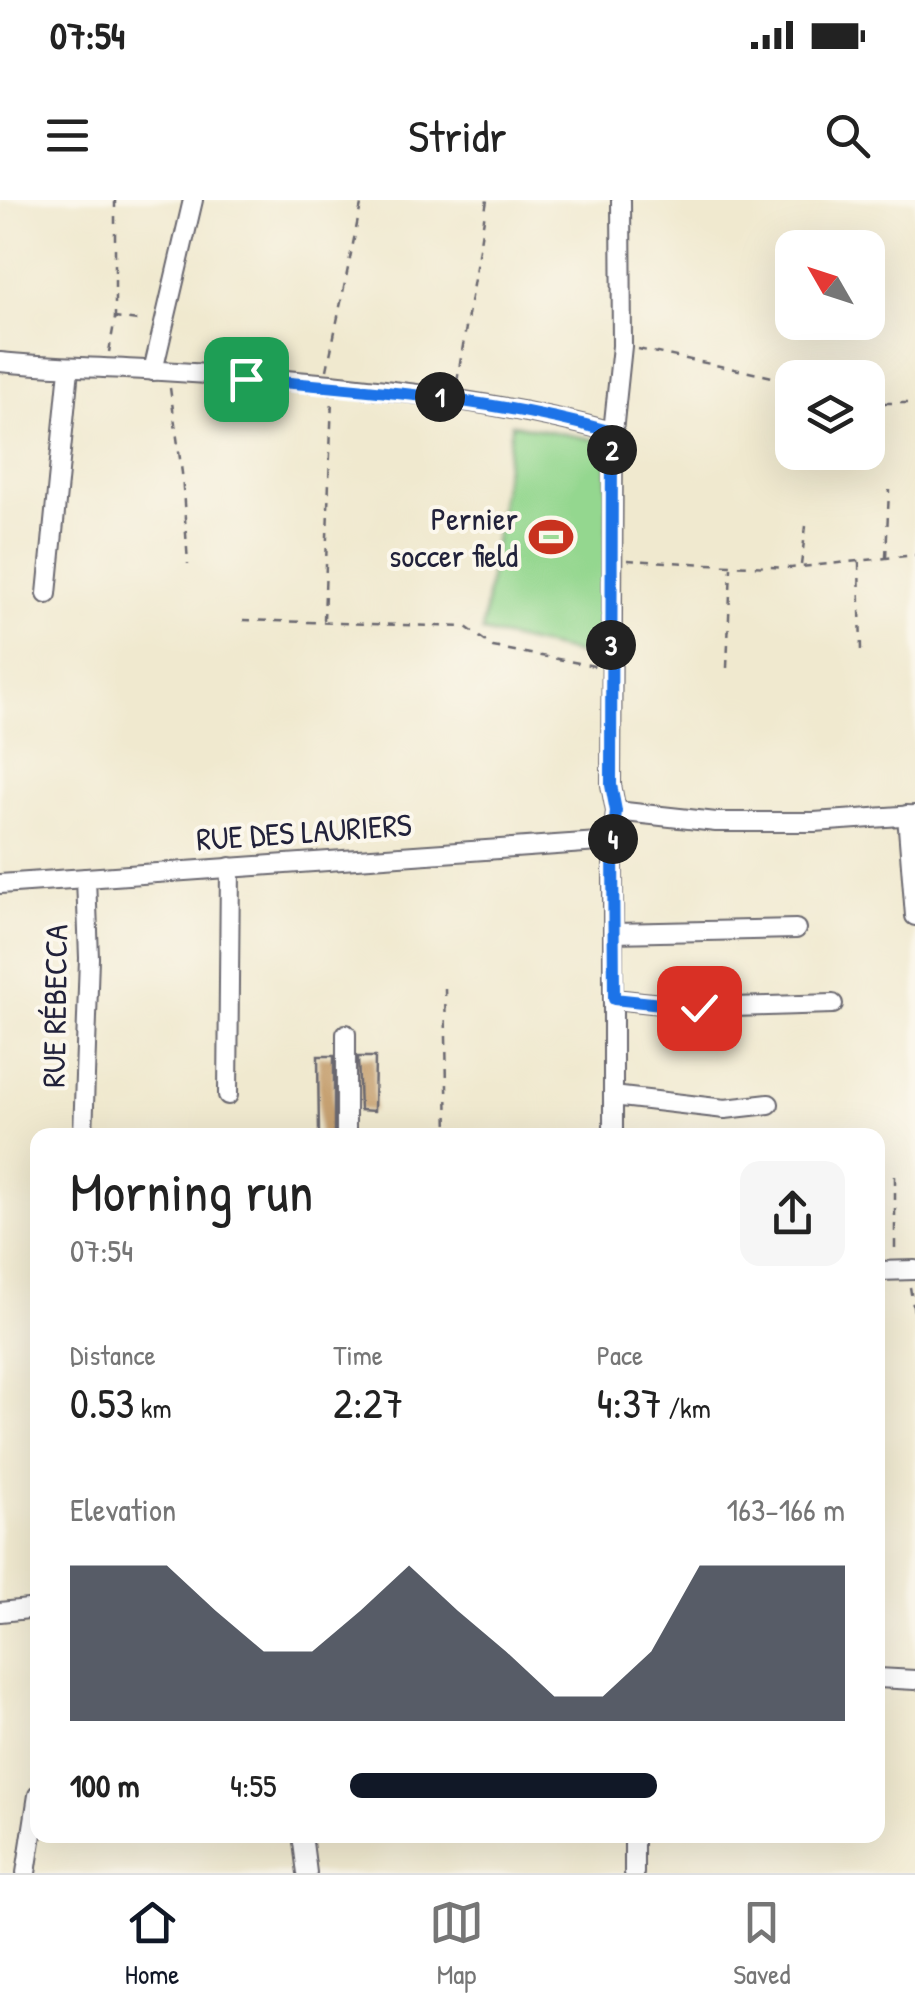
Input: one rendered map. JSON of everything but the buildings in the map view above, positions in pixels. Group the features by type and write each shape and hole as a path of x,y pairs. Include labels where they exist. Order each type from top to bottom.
{"street":[{"path":"161,371 193,200"},
{"path":"613,1128 616,811 611,785 612,432 622,346 621,200"},
{"path":"0,362 69,369 161,371 455,399 572,420 612,432"},
{"path":"48,594 69,369"},
{"path":"616,811 716,822 814,822 911,815 915,916"},
{"name":"RUE DES LAURIERS","path":"0,884 613,840"},
{"path":"228,1094 230,867"},
{"name":"RUE RÉBECCA","path":"82,1128 89,958 86,878"},
{"path":"614,933 796,929"},
{"path":"614,999 699,1008 833,1004"},
{"path":"346,1034 346,1128"},
{"path":"613,1096 725,1109 769,1104"},
{"path":"0,1612 30,1609"},
{"path":"885,1678 915,1680"},
{"path":"26,1873 31,1843"},
{"path":"303,1843 306,1873"},
{"path":"634,1843 634,1873"}],"path":[{"path":"106,368 115,318 114,200"},
{"path":"324,622 328,386 362,200"},
{"path":"455,399 488,200"},
{"path":"115,318 138,320"},
{"path":"622,346 775,378"},
{"path":"161,371 182,473 188,564"},
{"path":"885,404 915,403"},
{"path":"886,558 889,490"},
{"path":"801,567 806,526"},
{"path":"611,560 801,567 915,556"},
{"path":"859,561 861,651"},
{"path":"727,668 731,565"},
{"path":"243,620 466,627 494,646 611,669"},
{"path":"445,988 448,1128"},
{"path":"895,1176 899,1271 915,1318"}],"green space":[{"name":"Pernier soccer field","path":"512,424 608,442 606,660 482,632"}],"place":[{"name":"Pernier soccer field","path":"551,537"}],"route":[{"path":"246,379 455,399 572,420 612,432 614,999 699,1008"}]}
